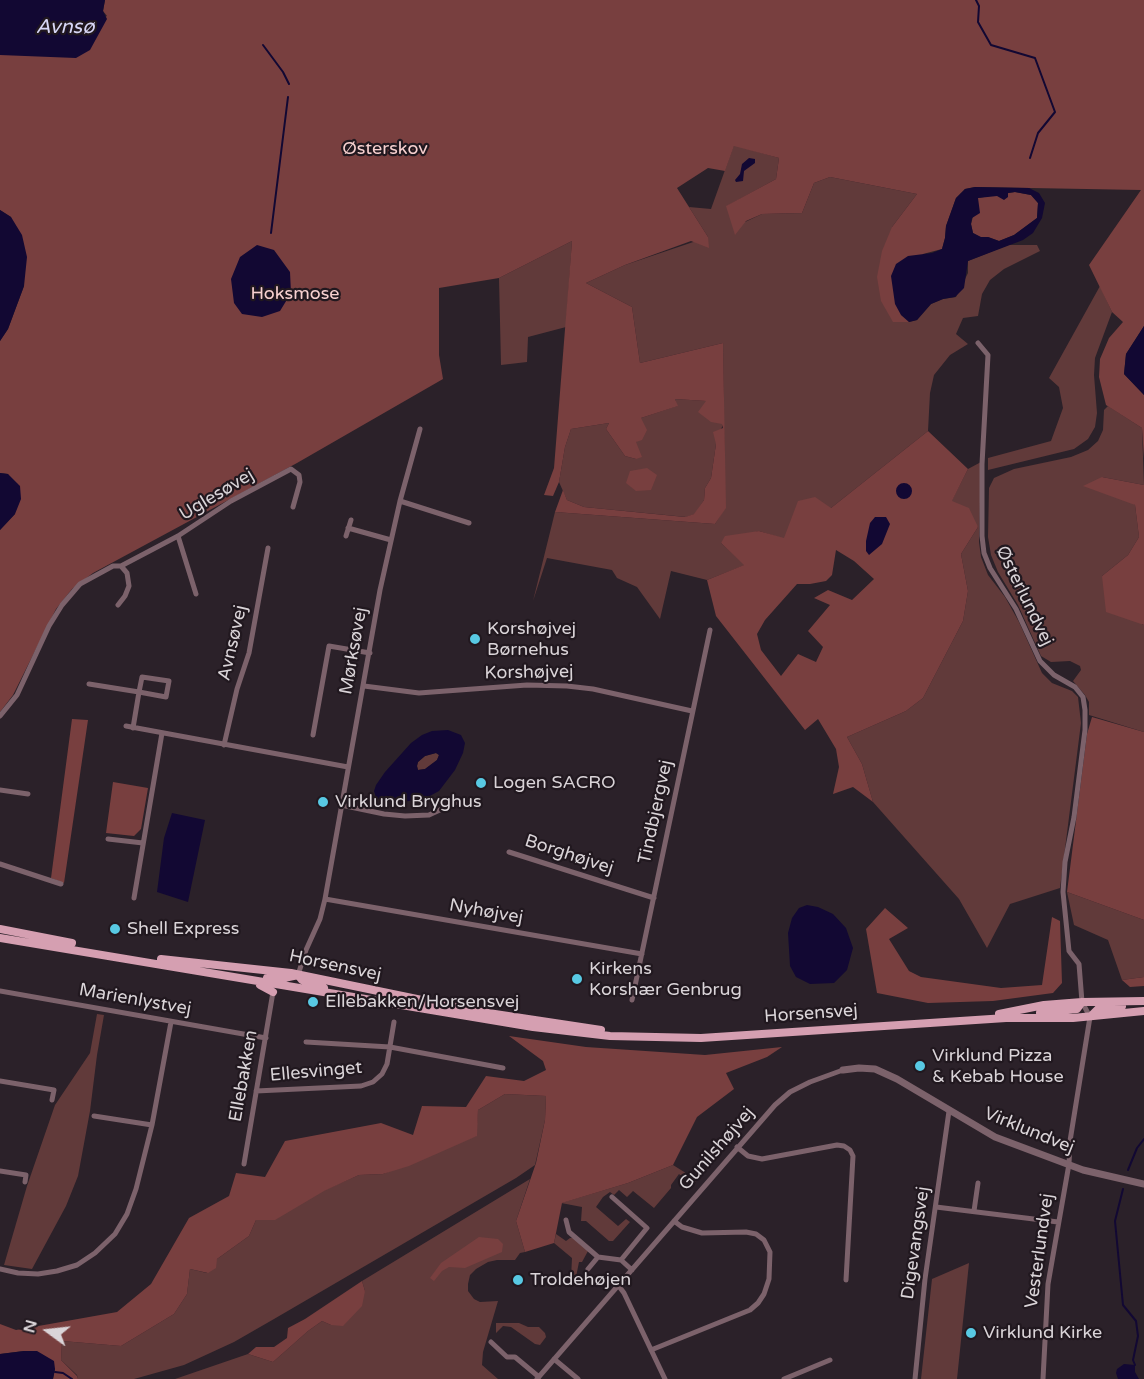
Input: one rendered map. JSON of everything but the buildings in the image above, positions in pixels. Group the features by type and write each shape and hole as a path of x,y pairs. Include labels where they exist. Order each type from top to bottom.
{"main road":[{"name":"Horsensvej","path":"0,929 134,955 191,963 260,968 475,1011 664,1037"},
{"name":"Horsensvej","path":"0,938 555,1030 610,1036 701,1038 960,1021 1090,1017 1144,1011"},
{"path":"237,977 279,978 298,975 302,980 311,984 346,996"},
{"path":"237,977 273,992"},
{"name":"Horsensvej","path":"960,1021 1044,1005 1082,1002 1144,1003"},
{"path":"1016,1018 1077,1009 1082,1002"},
{"path":"1090,1017 1098,1009 1144,1003"}],"street":[{"name":"Østerlundvej","path":"978,343 988,356 982,464 984,553 990,568 1016,609 1040,661 1054,675 1075,687 1083,697 1085,730 1074,817 1065,862 1063,892 1069,951 1078,964 1082,1002 1090,1017"},
{"name":"Mørksøvej","path":"298,975 326,898 341,805 391,540 420,429"},
{"name":"Uglesøvej","path":"0,716 17,695 49,626 62,605 80,584 112,566 121,567 178,536 231,501 291,469 299,475 300,482 293,507"},
{"path":"400,501 469,523"},
{"path":"346,536 351,520"},
{"path":"348,528 391,540"},
{"path":"178,536 196,594"},
{"name":"Avnsøvej","path":"224,745 235,696 249,653 268,548"},
{"path":"118,604 125,596 129,586 127,573 121,567"},
{"name":"Tindbjergvej","path":"632,1000 710,630"},
{"path":"313,735 329,646 370,653"},
{"path":"89,684 139,692 166,697 169,681 142,677 139,692 133,728"},
{"name":"Korshøjvej","path":"364,686 419,693 527,685 567,686 593,689 692,711"},
{"path":"126,726 348,767"},
{"path":"134,897 162,733"},
{"path":"0,790 28,794"},
{"path":"341,805 405,816 429,815 455,803"},
{"path":"108,839 142,843"},
{"name":"Borghøjvej","path":"509,852 654,898"},
{"path":"0,864 61,884"},
{"name":"Nyhøjvej","path":"326,898 642,954"},
{"name":"Marienlystvej","path":"0,992 266,1038"},
{"name":"Ellebakken","path":"244,1164 273,992"},
{"name":"Vesterlundvej","path":"1043,1379 1048,1284 1069,1164 1090,1017"},
{"path":"0,1269 25,1273 57,1271 76,1265 95,1253 115,1234 128,1214 152,1125 171,1022"},
{"name":"Ellesvinget","path":"256,1091 361,1086 373,1082 382,1074 387,1064 394,1022"},
{"name":"Ellesvinget","path":"306,1042 390,1047 503,1068"},
{"name":"Virklundvej","path":"843,1070 874,1069 897,1079 995,1137 1109,1177 1144,1184"},
{"name":"Gunilshøjvej","path":"491,1342 507,1357 515,1357 538,1378 775,1105 790,1092 843,1070"},
{"path":"0,1081 54,1090 52,1101"},
{"name":"Digevangsvej","path":"915,1379 949,1111"},
{"path":"94,1116 152,1125"},
{"path":"737,1147 748,1156 762,1159 837,1145 850,1150 853,1156 846,1280"},
{"path":"0,1171 26,1175 25,1182"},
{"path":"974,1211 978,1183"},
{"path":"612,1197 647,1228 621,1260"},
{"path":"936,1207 1058,1222"},
{"path":"566,1220 569,1232 598,1257 621,1260 632,1270"},
{"path":"651,1350 750,1310 764,1294 769,1279 770,1252 764,1240 756,1234 746,1232 702,1233 682,1227 675,1221"},
{"path":"588,1269 598,1257"},
{"path":"618,1286 624,1293 665,1379"},
{"path":"554,1359 578,1379"},
{"path":"784,1379 830,1360"}],"shaded area":[{"path":"734,145 779,158 776,179 727,206 745,222 762,214 802,213 814,183 830,177 917,194 892,227 909,322 917,320 931,304 956,297 968,273 968,261 1008,245 1037,245 1040,251 1004,269 990,280 982,294 978,316 963,318 956,334 968,344 950,355 934,375 930,393 928,431 831,508 784,539 759,531 721,543 745,565 707,580 671,571 660,619 637,587 617,578 612,570 547,558 533,601 555,512 715,524 725,508 723,343 640,363 632,307 586,283 625,265 708,237 689,207 711,209"},
{"path":"572,241 566,327 528,337 527,362 501,365 499,278"},
{"path":"1100,286 1112,312 1095,358 1097,413 1095,427 1088,439 1074,449 988,470 988,458 1051,441 1063,408 1059,387 1049,378"},
{"path":"675,399 707,401 723,424 716,444 711,478 705,488 704,500 695,514 686,517 584,507 567,500 559,482 565,447 571,429 609,423 606,429 625,456 636,459 636,442 641,418 677,406"},
{"path":"1108,406 1142,428 1144,485 1102,477 1135,505 1139,537 1128,555 1102,576 1144,623 1142,625 1144,625 1144,732 1089,715 1089,702 1073,681 1081,670 1080,666 1070,661 1051,662 1041,656 1018,605 998,572 991,555 988,537 989,488 994,478 1014,469 1071,457 1088,450 1098,441 1103,430 1104,410"},
{"path":"981,462 979,542 981,557 988,575 1005,597 1019,622 1042,673 1052,683 1072,691 1078,697 1081,723 1060,888 1010,904 987,948 959,899 873,802 862,764 847,737 906,711 923,698 963,621 968,591 961,554 978,527 951,502 968,469"},
{"path":"436,753 439,755 437,760 425,769 418,770 418,762 425,756"},
{"path":"1067,892 1144,920 1144,977 1122,980 1108,940 1074,925"},
{"path":"97,1014 104,1015 78,1176 66,1206 32,1269 4,1265 27,1186 55,1105 90,1053"},
{"path":"505,1094 546,1096 545,1120 535,1165 516,1178 234,1342 184,1365 134,1379 78,1379 77,1375 61,1360 62,1341 121,1346 174,1314 187,1294 190,1269 207,1273 217,1259 249,1236 256,1220 359,1175 383,1174 476,1136 478,1110"},
{"path":"673,1165 697,1180 693,1185 679,1174 671,1188 654,1208 633,1191 627,1197 619,1190 614,1195 610,1192 603,1197 596,1207 618,1226 626,1219 630,1222 613,1241 609,1241 586,1221 581,1221 582,1207 561,1203 628,1183"},
{"path":"530,1179 516,1221 525,1252 520,1253 515,1260 488,1262 470,1275 468,1284 468,1291 474,1299 480,1302 498,1301 483,1352 482,1365 498,1379 175,1379 248,1354 273,1362 322,1321 331,1325 365,1291 362,1281"},
{"path":"556,1234 566,1241 574,1238 588,1251 582,1262 579,1262 575,1282 571,1278 572,1258 554,1243"},
{"path":"969,1263 957,1379 921,1379 932,1279"},
{"path":"496,1323 519,1323 528,1327 539,1327 546,1337 540,1345 535,1344 511,1327 503,1326 496,1333"}],"green space":[{"name":"Østerskov","path":"105,0 1144,0 1144,326 1126,354 1124,374 1144,395 1144,459 1142,428 1106,405 1099,377 1100,359 1109,338 1123,322 1112,312 1089,265 1141,190 975,187 965,189 956,198 946,226 942,249 923,254 901,315 909,322 893,322 881,301 877,277 882,251 892,227 917,194 830,177 814,183 802,213 762,214 746,221 735,235 726,206 776,179 779,158 734,146 725,171 708,168 677,188 708,237 709,248 691,241 625,265 586,283 632,307 640,363 723,343 726,508 715,524 555,512 563,490 567,500 584,507 685,517 694,514 704,500 705,488 711,478 716,444 713,432 723,428 722,424 711,422 698,412 706,401 675,399 678,406 641,418 647,430 642,440 636,442 642,457 636,459 625,456 606,429 609,423 571,429 565,447 559,482 553,496 544,495 554,468 572,241 499,278 439,288 439,355 443,379 297,463 93,573 72,589 56,609 13,695 0,712 0,530 15,514 8,474 0,473 0,341 8,329 24,286 11,217 0,210 0,55 29,55 107,16 103,11"},
{"path":"1015,192 1031,195 1038,203 1037,218 1014,235 999,241 973,233 971,224 978,198"},
{"path":"928,431 968,469 952,501 969,508 978,527 961,554 968,591 963,621 923,698 906,711 847,737 862,764 873,802 853,787 833,794 839,767 836,749 818,719 805,730 716,616 707,580 744,565 721,543 725,536 759,531 784,538 798,501 815,497 831,508","holes":["836,550 854,561 874,579 852,600 828,590 814,598 830,605 808,631 823,647 816,662 798,654 781,676 761,650 757,634 765,620 797,584 826,581 832,575"]},
{"path":"647,468 657,475 651,490 636,491 626,483 630,471"},
{"path":"1102,477 1144,485 1144,625 1106,612 1102,576 1128,555 1139,537 1135,505 1083,486"},
{"path":"1092,717 1144,732 1144,920 1067,892 1087,734"},
{"path":"72,719 88,720 64,883 51,878"},
{"path":"113,782 148,788 141,829 134,836 106,833"},
{"path":"885,908 908,928 889,939 909,971 921,977 1001,988 1042,985 1052,917 1060,921 1062,983 1053,993 993,1001 928,1003 877,993 866,929"},
{"path":"1144,977 1144,986 1130,987 1122,980"},
{"path":"509,1036 586,1047 705,1055 782,1047 767,1057 726,1073 734,1089 697,1117 673,1165 628,1183 562,1203 554,1243 525,1252 516,1221 536,1163 545,1120 546,1096 505,1094 478,1110 477,1136 409,1166 383,1174 359,1175 324,1191 275,1220 256,1220 249,1236 217,1259 216,1268 208,1273 190,1269 187,1294 174,1314 121,1346 62,1341 61,1360 78,1379 53,1379 55,1369 24,1351 0,1354 0,1324 16,1330 117,1312 151,1284 189,1218 229,1196 236,1173 265,1177 285,1141 381,1123 413,1135 422,1106 466,1107 486,1076 524,1081 546,1070 543,1061"},
{"path":"479,1237 498,1239 503,1244 502,1252 465,1268 449,1267 442,1271 434,1281 430,1278 441,1263"},
{"path":"362,1281 365,1291 362,1306 343,1326 331,1325 322,1321 273,1362 248,1354 256,1347 274,1347 287,1338 288,1328"}],"water":[{"name":"Avnsø","path":"0,0 105,0 103,11 107,19 90,50 76,58 0,55"},
{"path":"749,158 755,159 755,163 744,171 743,181 736,182 742,164"},
{"path":"975,187 1029,188 1039,193 1045,203 1042,218 1033,233 1023,240 968,261 964,288 955,297 931,304 917,320 909,322 901,315 895,304 891,276 896,264 908,256 932,253 942,249 946,226 956,198 965,189","holes":["1015,192 1031,195 1038,203 1037,218 1014,235 999,241 973,233 972,218 980,213 978,198 997,196 1004,200 1008,197 1008,193"]},
{"path":"0,210 11,217 22,235 27,257 24,286 8,329 0,341"},
{"path":"257,245 274,250 290,272 291,293 280,311 262,317 242,314 234,303 231,279 240,257"},
{"path":"1144,326 1144,395 1124,374 1126,354"},
{"path":"0,473 8,474 20,486 21,499 15,514 0,530"},
{"path":"904,483 910,485 912,491 910,497 904,499 898,497 896,491 898,485"},
{"path":"875,517 886,517 890,524 882,544 869,555 866,551 866,541 870,523"},
{"path":"448,730 461,735 465,743 455,770 439,791 426,798 397,803 376,798 374,791 376,785 385,772 411,743 432,731","holes":["436,753 439,755 437,760 425,769 418,770 418,762 425,756"]},
{"path":"172,813 205,820 188,902 157,892 164,838"},
{"path":"807,905 833,914 846,928 853,948 847,970 834,983 810,984 796,977 790,966 788,933 792,918 799,908"},
{"path":"37,1351 54,1361 53,1379 0,1379 0,1354"},
{"path":"1124,1364 1135,1365 1135,1372 1139,1379 1118,1379 1117,1369"}],"waterway":[{"path":"976,0 979,6 978,22 991,45 1035,58 1055,112 1038,133 1030,158"},
{"path":"263,45 289,84"},
{"path":"271,233 288,97"},
{"path":"1128,1170 1137,1148 1144,1139"},
{"path":"1123,1189 1115,1221 1123,1305 1136,1321 1138,1336 1133,1360 1135,1365"},
{"path":"55,1372 63,1373 72,1379"}],"place":[{"name":"Korshøjvej Børnehus","path":"475,639"},
{"name":"Logen SACRO","path":"481,783"},
{"name":"Virklund Bryghus","path":"323,802"},
{"name":"Shell Express","path":"115,929"},
{"name":"Kirkens Korshær Genbrug","path":"577,979"},
{"name":"Ellebakken/Horsensvej","path":"313,1002"},
{"name":"Virklund Pizza & Kebab House","path":"920,1066"},
{"name":"Troldehøjen","path":"518,1280"},
{"name":"Virklund Kirke","path":"971,1333"}],"park label":[{"name":"Hoksmose","path":"295,294"}]}
